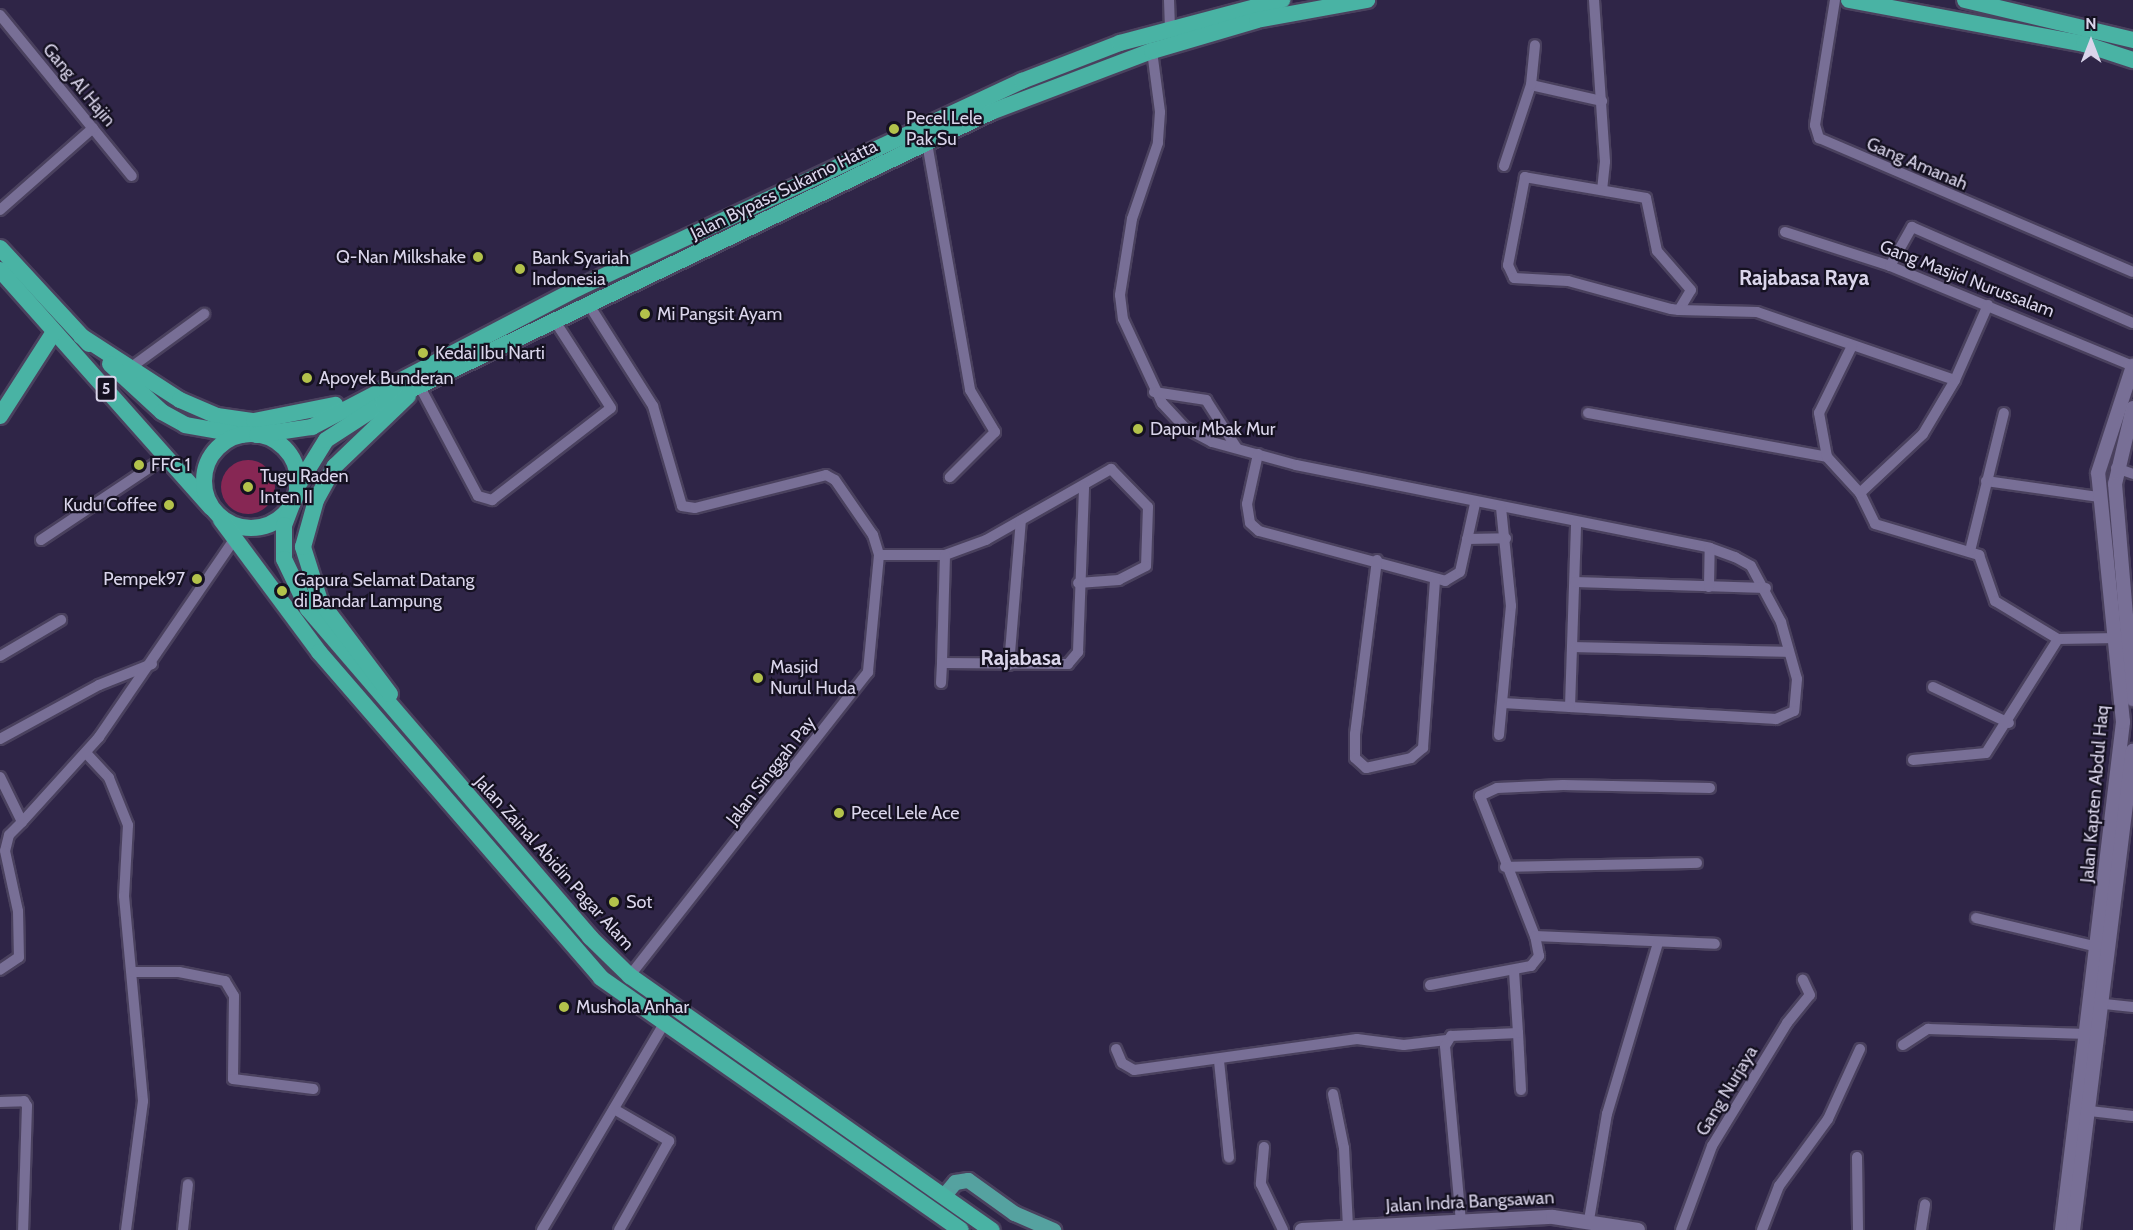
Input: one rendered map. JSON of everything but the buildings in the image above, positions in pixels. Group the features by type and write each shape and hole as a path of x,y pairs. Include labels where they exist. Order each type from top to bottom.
{"highway":[{"name":"Jalan Bypass Sukarno Hatta","path":"250,435 312,427 397,379 825,172 1022,81 1170,28 1282,0"},
{"name":"Jalan Bypass Sukarno Hatta","path":"295,494 326,440 416,389 927,143 1051,87 1152,51 1257,20 1367,0"},
{"path":"1849,0 2084,44 2133,60"},
{"path":"1965,0 2133,40"},
{"path":"825,172 832,188"},
{"path":"795,187 802,203"},
{"name":"5","path":"0,248 81,336 162,412 195,428 250,435"},
{"name":"5","path":"0,270 216,514"},
{"path":"0,416 54,332"},
{"path":"81,336 202,410 254,421 317,412 397,379"},
{"path":"402,720 373,666 320,601 303,547 316,500 335,466 416,389"},
{"path":"216,514 246,528 270,525 295,494 286,450 250,435 221,445 208,464 205,487 216,514 357,696 568,945 663,1025 961,1230"},
{"name":"Jalan Zainal Abidin Pagar Alam","path":"295,494 282,545 292,582 371,684 630,976 992,1230"},
{"path":"357,696 371,684"}],"main road":[{"path":"944,1196 955,1182 968,1180 1014,1213 1053,1230"}],"street":[{"path":"1169,0 1170,28"},
{"path":"1594,0 1602,101 1602,190"},
{"name":"Gang Amanah","path":"1835,0 1815,125 1819,138 2133,272"},
{"name":"Gang Al Hajin","path":"0,15 132,177"},
{"path":"1504,166 1531,85 1535,45"},
{"path":"1152,51 1161,112 1158,143 1132,219 1120,295 1123,319 1154,392 1184,427 1258,454 1475,504 1710,548 1751,566 1766,588 1789,652 1797,702 1787,717 1503,703"},
{"path":"1531,85 1602,101"},
{"path":"0,210 93,128"},
{"path":"927,143 970,390 995,432 950,477"},
{"path":"1679,310 1687,305 1691,290 1657,251 1650,201 1525,177 1509,275 1600,288 1679,310 1757,312 1955,380"},
{"path":"1890,266 1912,227 2133,323"},
{"name":"Gang Masjid Nurussalam","path":"1785,232 1890,266 2133,366"},
{"name":"Jalan Singgah Pay","path":"589,304 653,405 685,509 826,475 835,480 873,535 879,555 868,672 630,976"},
{"path":"1860,493 1923,434 1955,380 1988,305"},
{"path":"130,368 204,314"},
{"path":"416,389 478,496 492,500 611,408 555,321"},
{"path":"1827,458 1819,413 1852,346"},
{"name":"Jalan Kapten Abdul Haq","path":"2133,366 2102,451 2098,497 2120,616 2126,636 2133,699"},
{"path":"1154,392 1206,400 1236,447"},
{"name":"Jalan Kapten Abdul Haq","path":"2120,616 2116,468 2133,408"},
{"path":"1970,551 2004,412"},
{"path":"1588,413 1807,452 1827,458 1860,493 1875,524 1970,551 1981,557 1995,601 2058,639 2126,636"},
{"path":"1258,454 1247,504 1250,523 1259,531 1377,560 1435,579 1453,579 1460,572 1475,504"},
{"path":"41,540 166,456"},
{"path":"2116,468 2133,474"},
{"path":"879,555 945,555 1021,520 1111,469 1141,495 1148,507 1150,547 1146,566 1134,575 1078,583"},
{"path":"1986,481 2098,497"},
{"path":"942,663 1068,664 1077,657 1078,583 1084,486"},
{"path":"1499,735 1511,606 1506,538 1501,508"},
{"path":"1009,665 1021,520"},
{"path":"1570,707 1576,647 1576,523"},
{"path":"0,970 20,957 18,911 5,852 9,835 86,753 152,664 236,537"},
{"path":"1467,538 1506,538"},
{"path":"1709,587 1710,548"},
{"path":"941,684 945,555"},
{"path":"1377,560 1355,734 1355,758 1366,768 1411,758 1423,747 1435,579"},
{"path":"1575,582 1766,588"},
{"path":"0,656 61,620"},
{"name":"Jalan Kapten Abdul Haq","path":"2073,1230 2074,1181 2088,1034 2098,1004 2098,947 2123,722 2126,636"},
{"path":"1913,760 1982,755 2009,723 2058,639"},
{"path":"1576,647 1789,652"},
{"path":"0,739 99,685 152,664"},
{"path":"1933,687 2009,723"},
{"name":"Jalan Kapten Abdul Haq","path":"2062,1230 2090,1111 2098,1004 2133,751"},
{"path":"86,753 109,778 128,825 124,896 143,1101 126,1230"},
{"path":"0,777 22,822"},
{"path":"1430,985 1514,971 1537,962 1535,936 1505,867 1481,791 1605,784 1710,788"},
{"path":"2113,804 2127,806"},
{"path":"1505,867 1697,862"},
{"path":"1976,918 2098,947"},
{"path":"1535,936 1715,944"},
{"path":"1590,1224 1607,1114 1636,1026 1658,943"},
{"path":"1514,971 1521,1090"},
{"path":"132,972 179,972 225,981 234,996 233,1080 313,1089"},
{"name":"Gang Nurjaya","path":"1681,1230 1712,1146 1786,1023 1810,995 1803,980"},
{"path":"2098,1004 2133,1007"},
{"path":"542,1230 663,1025"},
{"path":"1903,1045 1928,1029 2088,1034"},
{"path":"1116,1049 1122,1063 1134,1070 1219,1061 1357,1039 1404,1045 1446,1045 1518,1033"},
{"path":"1446,1045 1461,1222"},
{"path":"1762,1230 1779,1186 1828,1119 1860,1049"},
{"path":"1219,1061 1230,1157"},
{"path":"1333,1094 1344,1148 1348,1228"},
{"path":"0,1102 24,1101 27,1106 23,1230"},
{"path":"614,1109 669,1142 619,1230"},
{"path":"2090,1111 2133,1116"},
{"path":"1264,1147 1261,1184 1283,1230"},
{"path":"1857,1157 1857,1230"},
{"path":"183,1230 188,1184"},
{"path":"1921,1230 1925,1204"},
{"name":"Jalan Indra Bangsawan","path":"1302,1230 1461,1222 1590,1224 1638,1230"}],"shaded area":[{"path":"248,460 258,462 267,468 273,477 275,487 273,497 267,506 258,512 248,514 238,512 229,506 223,497 221,487 223,477 229,468 238,462"}],"place":[{"name":"Pecel Lele Pak Su","path":"894,129"},
{"name":"Q-Nan Milkshake","path":"478,257"},
{"name":"Bank Syariah Indonesia","path":"520,269"},
{"name":"Mi Pangsit Ayam","path":"645,314"},
{"name":"Kedai Ibu Narti","path":"423,353"},
{"name":"Apoyek Bunderan","path":"307,378"},
{"name":"Dapur Mbak Mur","path":"1138,429"},
{"name":"FFC 1","path":"139,465"},
{"name":"Tugu Raden Inten II","path":"248,487"},
{"name":"Kudu Coffee","path":"169,505"},
{"name":"Pempek97","path":"197,579"},
{"name":"Gapura Selamat Datang di Bandar Lampung","path":"282,591"},
{"name":"Masjid Nurul Huda","path":"758,678"},
{"name":"Pecel Lele Ace","path":"839,813"},
{"name":"Sot","path":"614,902"},
{"name":"Mushola Anhar","path":"564,1007"}],"district":[{"name":"Rajabasa Raya","path":"1804,278"},
{"name":"Rajabasa","path":"1021,658"}]}
